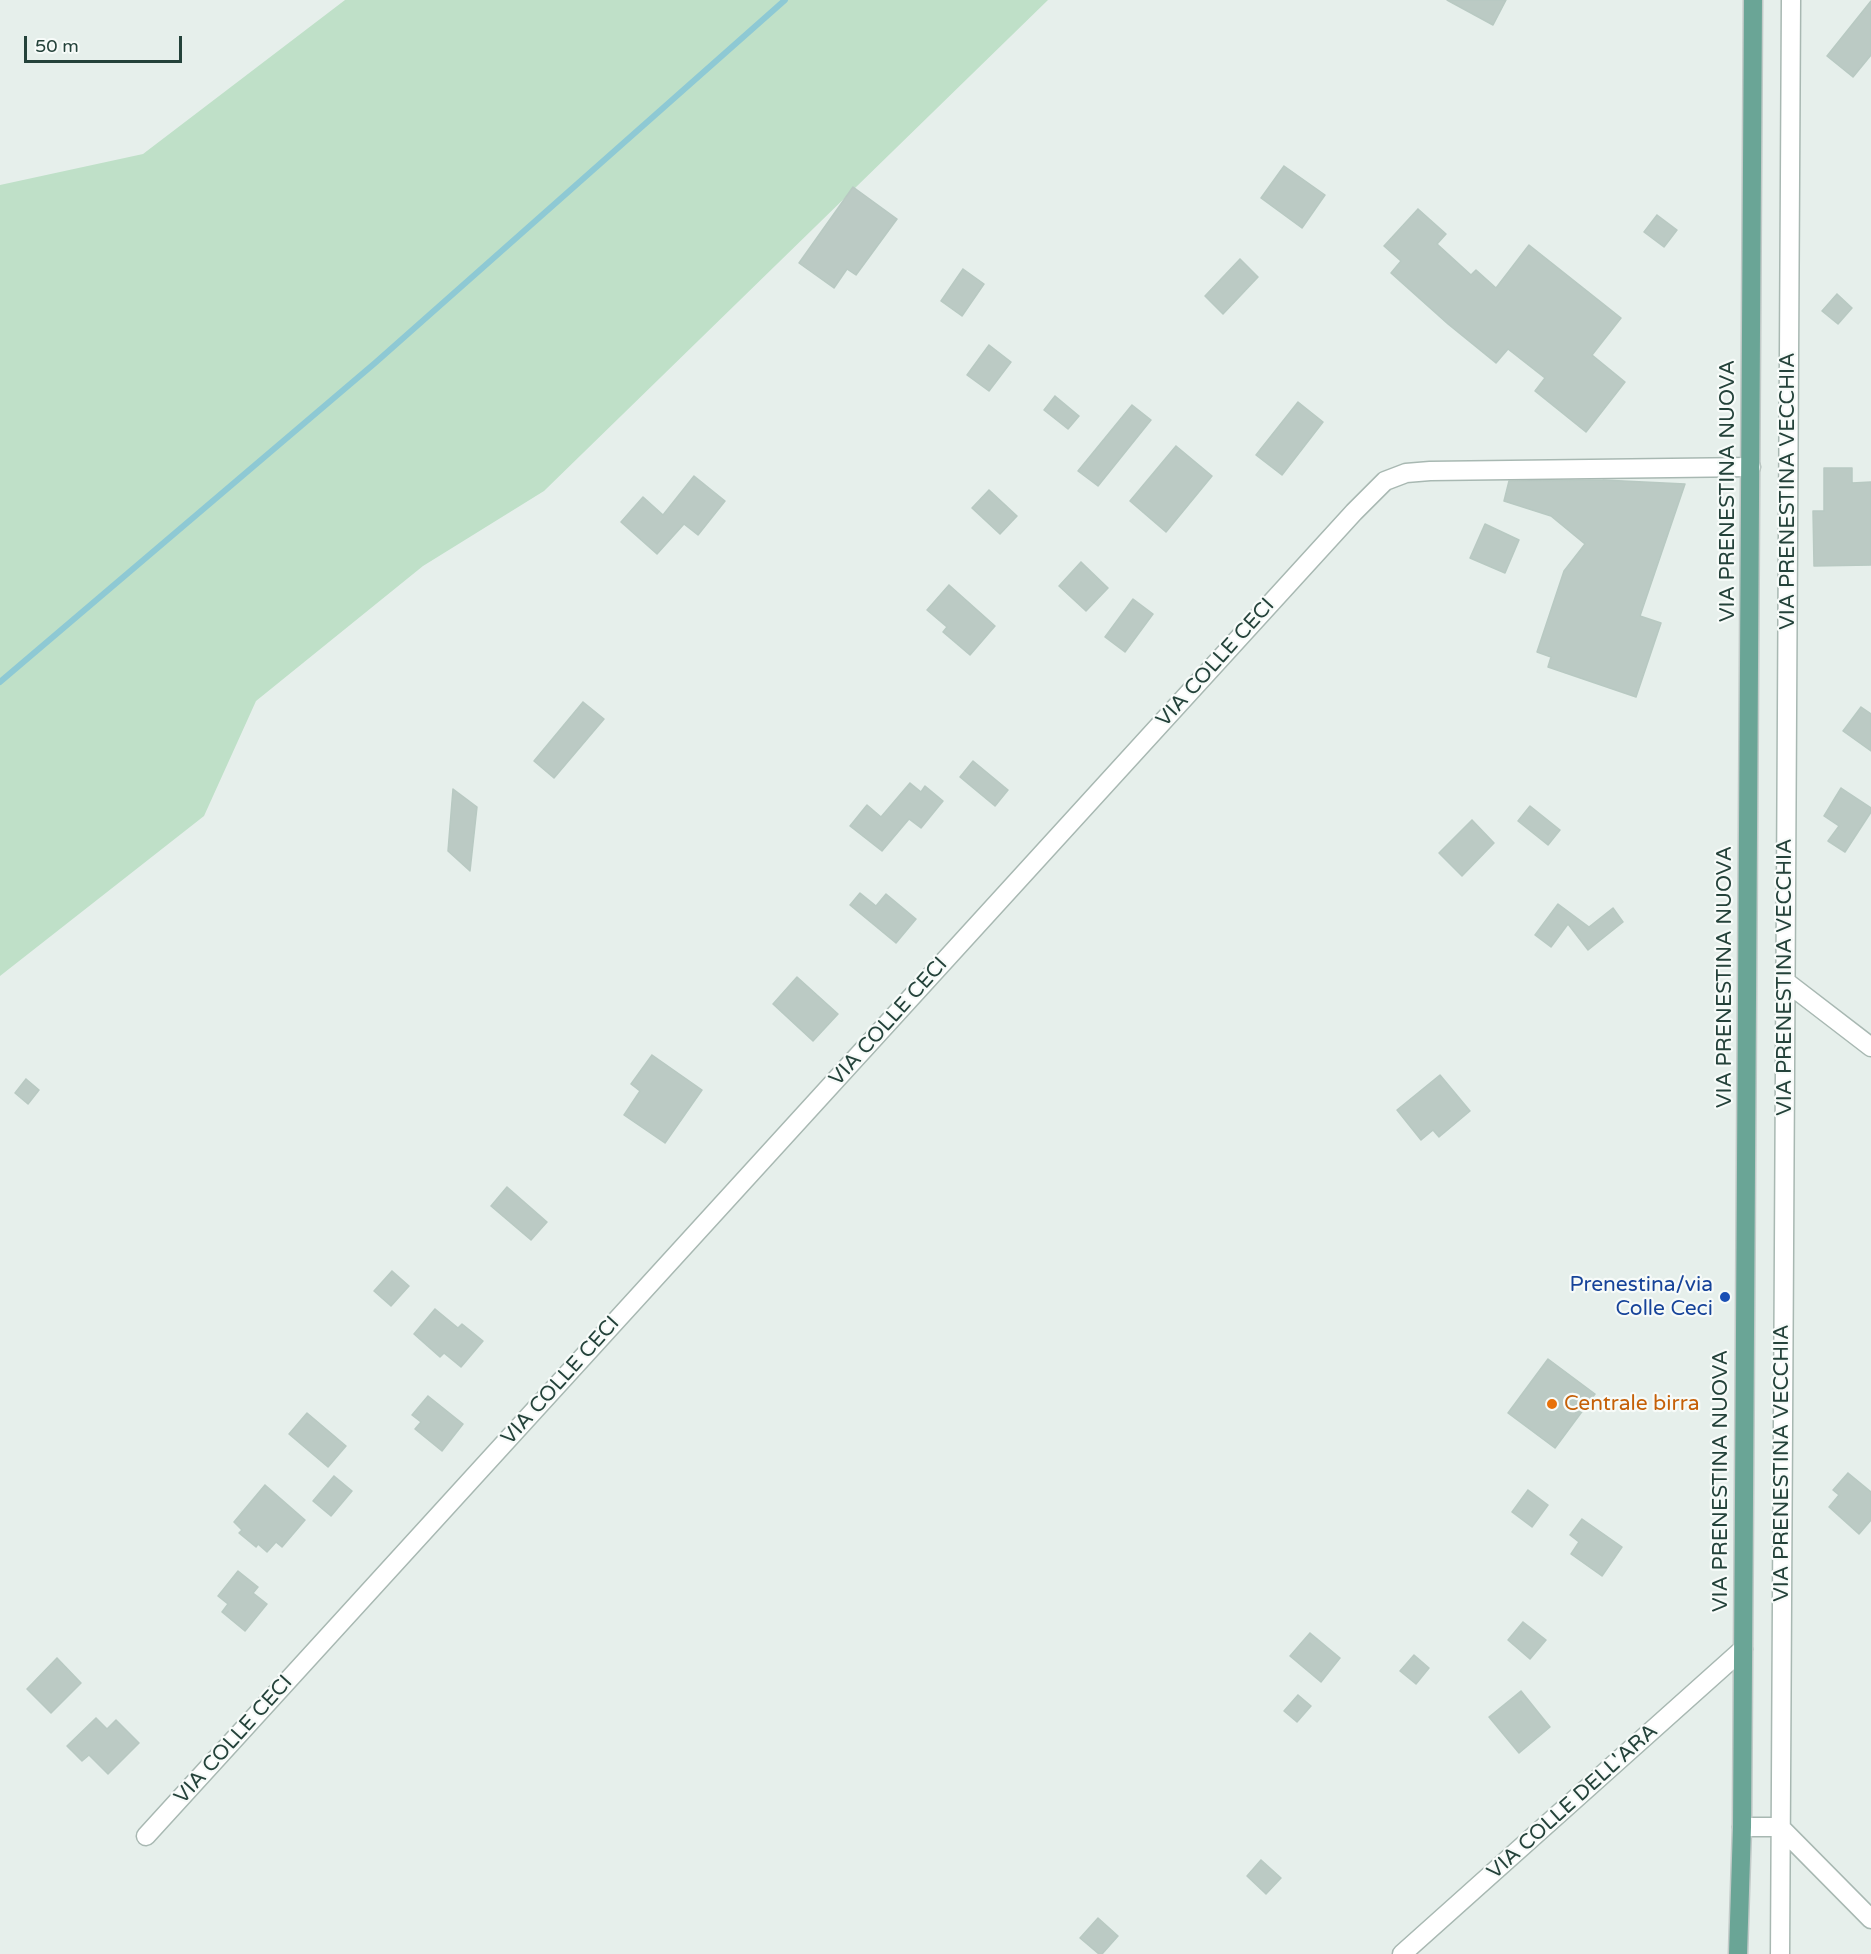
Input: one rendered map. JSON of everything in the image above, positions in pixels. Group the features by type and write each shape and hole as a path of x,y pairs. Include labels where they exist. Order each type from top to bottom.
{"main road":[{"name":"VIA PRENESTINA NUOVA","path":"1738,1954 1742,1827 1754,0"}],"street":[{"name":"VIA PRENESTINA VECCHIA","path":"1780,1954 1791,0"},
{"name":"VIA COLLE CECI","path":"146,1836 1354,512 1385,481 1406,472 1430,471 1751,467"},
{"path":"1785,981 1871,1047"},
{"name":"VIA COLLE DELL'ARA","path":"1402,1954 1743,1649"},
{"path":"1742,1827 1780,1827 1871,1919"}],"green space":[{"path":"345,0 1048,0 544,491 423,566 256,701 204,816 0,976 0,185 143,154"}],"building":[{"path":"1447,0 1506,0 1493,25"},
{"path":"1871,1 1871,55 1853,77 1827,56"},
{"path":"1284,166 1325,195 1302,228 1261,198"},
{"path":"853,187 897,219 856,275 847,269 834,288 799,263"},
{"path":"1418,209 1446,234 1437,244 1471,275 1476,270 1496,288 1529,245 1621,318 1592,355 1625,382 1586,432 1535,391 1545,378 1508,349 1496,363 1391,273 1401,261 1384,246"},
{"path":"1657,215 1677,230 1664,247 1644,232"},
{"path":"1240,259 1258,277 1223,314 1205,296"},
{"path":"963,269 984,284 962,316 941,301"},
{"path":"1837,294 1852,308 1838,324 1822,311"},
{"path":"989,345 1011,362 989,391 967,375"},
{"path":"1055,396 1079,416 1068,429 1044,410"},
{"path":"1298,402 1323,422 1282,475 1256,455"},
{"path":"1132,405 1151,420 1098,486 1078,471"},
{"path":"1176,446 1212,476 1166,532 1130,501"},
{"path":"1824,468 1852,468 1852,483 1871,482 1871,565 1814,566 1813,511 1824,511"},
{"path":"694,476 725,501 698,535 684,524 657,554 621,522 643,497 663,515"},
{"path":"1603,480 1685,484 1640,616 1661,623 1636,697 1548,667 1551,657 1537,652 1564,571 1585,544 1551,516 1504,501 1509,481"},
{"path":"989,490 1017,516 1000,534 972,508"},
{"path":"1485,524 1519,540 1505,573 1470,558"},
{"path":"1081,562 1108,588 1086,611 1059,586"},
{"path":"949,585 995,626 970,655 943,632 947,627 927,610"},
{"path":"1133,599 1153,614 1125,652 1105,637"},
{"path":"583,702 604,719 554,778 534,761"},
{"path":"1861,707 1871,714 1871,751 1843,731"},
{"path":"973,761 1008,790 995,806 960,777"},
{"path":"910,783 921,792 925,786 943,801 921,828 909,819 882,851 850,826 867,805 881,817"},
{"path":"1841,788 1871,808 1871,812 1845,852 1828,841 1839,826 1824,816"},
{"path":"453,789 477,807 470,871 448,851"},
{"path":"1530,806 1560,830 1548,845 1518,821"},
{"path":"1472,820 1494,843 1462,876 1439,853"},
{"path":"860,893 876,906 886,894 916,919 896,943 850,905"},
{"path":"1558,904 1589,927 1613,908 1623,922 1588,950 1568,924 1551,947 1535,935"},
{"path":"797,977 838,1014 813,1041 773,1004"},
{"path":"652,1055 702,1090 665,1143 624,1115 640,1091 631,1084"},
{"path":"1440,1075 1470,1111 1439,1137 1433,1130 1421,1140 1397,1110"},
{"path":"26,1079 39,1090 28,1104 15,1093"},
{"path":"507,1187 547,1222 531,1240 491,1206"},
{"path":"392,1271 409,1286 391,1306 374,1291"},
{"path":"435,1309 458,1328 462,1324 483,1341 461,1367 444,1353 440,1357 414,1334"},
{"name":"Centrale birra","path":"1548,1359 1595,1394 1555,1448 1508,1413"},
{"path":"428,1396 463,1424 442,1451 415,1429 421,1422 412,1415"},
{"path":"307,1413 346,1446 328,1467 289,1434"},
{"path":"1848,1473 1871,1492 1871,1520 1859,1534 1829,1507 1839,1495 1833,1490"},
{"path":"334,1476 352,1491 331,1516 313,1501"},
{"path":"265,1485 305,1520 282,1547 276,1542 267,1552 258,1544 256,1547 239,1533 242,1530 234,1522"},
{"path":"1528,1490 1548,1505 1532,1527 1512,1512"},
{"path":"1582,1519 1622,1547 1602,1576 1571,1554 1579,1542 1570,1535"},
{"path":"238,1571 258,1587 253,1593 267,1604 245,1631 222,1612 228,1604 218,1596"},
{"path":"1523,1622 1546,1640 1530,1659 1508,1640"},
{"path":"1310,1633 1340,1658 1321,1682 1290,1656"},
{"path":"1414,1655 1429,1668 1416,1684 1400,1671"},
{"path":"57,1658 81,1683 51,1713 27,1689"},
{"path":"1521,1691 1550,1727 1519,1753 1489,1717"},
{"path":"1298,1695 1311,1706 1297,1722 1284,1711"},
{"path":"96,1718 107,1729 116,1720 139,1743 108,1774 89,1755 82,1761 67,1746"},
{"path":"1261,1860 1281,1878 1266,1894 1247,1876"},
{"path":"1098,1918 1118,1936 1102,1954 1080,1938"}],"waterway":[{"path":"0,682 375,363 785,0"}],"place":[{"name":"Prenestina/via Colle Ceci","path":"1725,1297"},
{"name":"Centrale birra","path":"1552,1404"}]}
